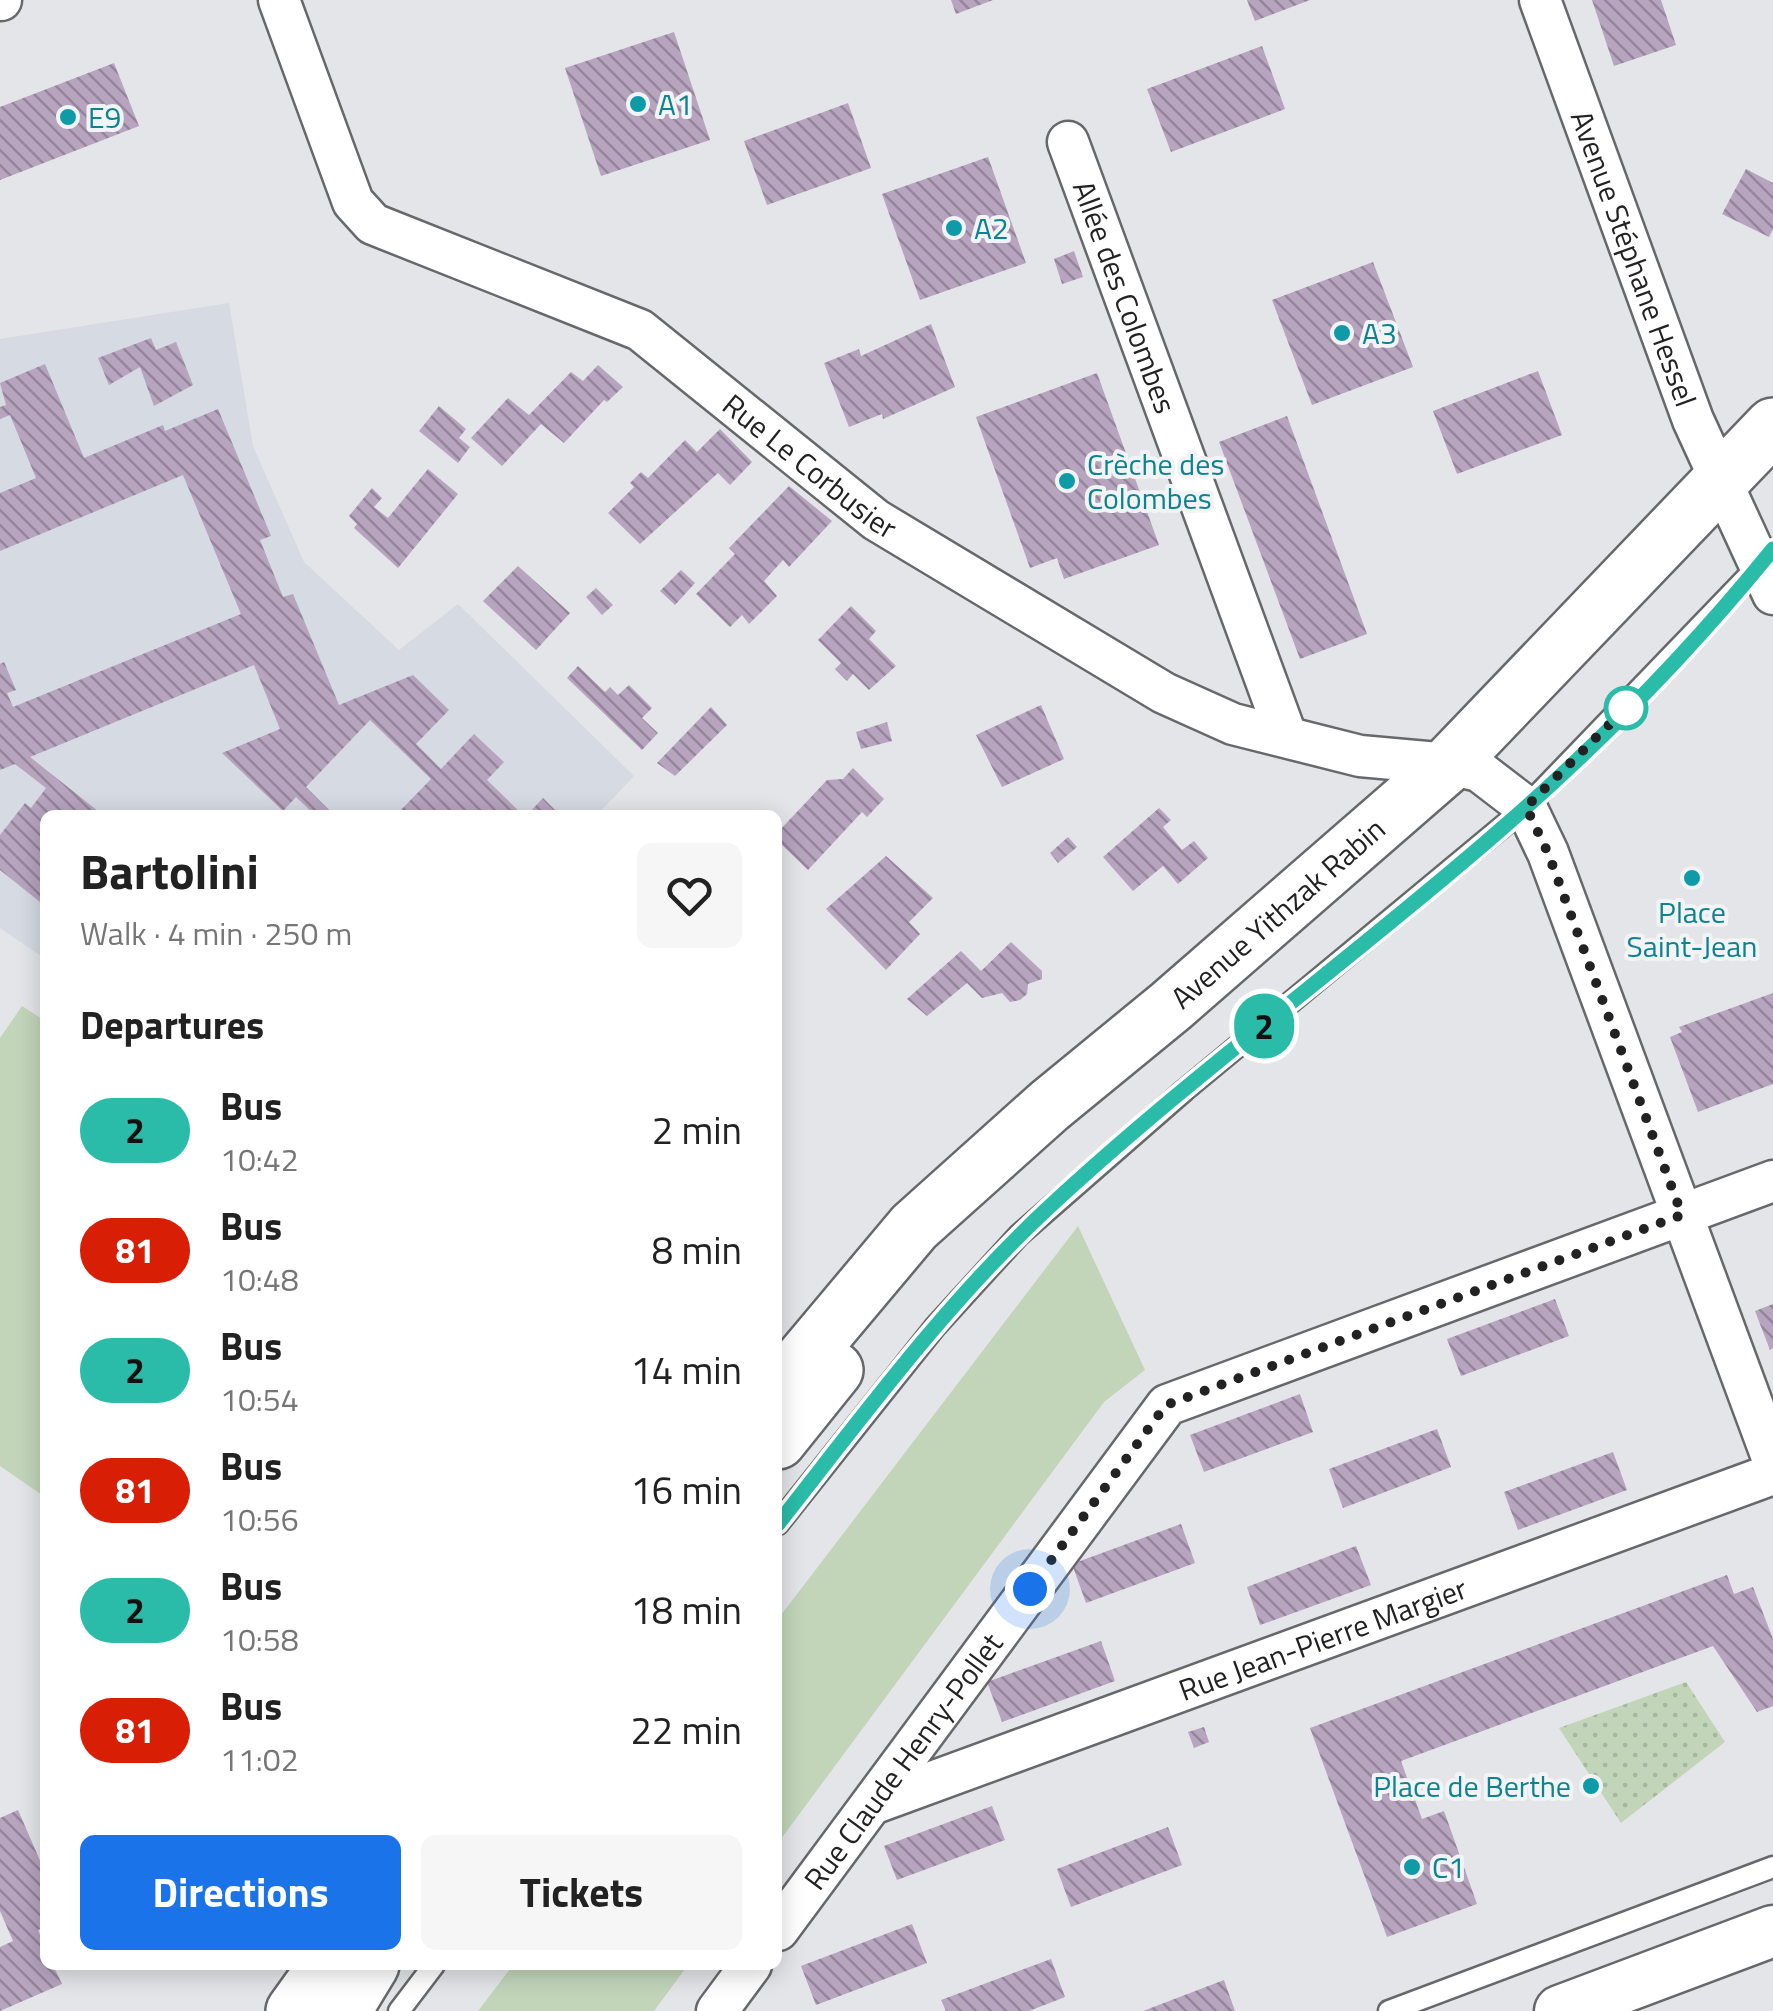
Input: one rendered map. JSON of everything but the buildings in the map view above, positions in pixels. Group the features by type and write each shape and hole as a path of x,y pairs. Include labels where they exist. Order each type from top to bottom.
{"main road":[{"name":"Avenue Yithzak Rabin","path":"782,1384 857,1290 974,1171 1464,768 1532,726 1756,531 1773,426"},
{"name":"Avenue Yithzak Rabin","path":"782,1436 983,1201 1276,943 1464,768"},
{"path":"315,1998 363,1970"}],"street":[{"name":"Rue Le Corbusier","path":"279,0 353,202 373,224 640,330 876,520 1164,693 1233,724 1360,756 1464,768"},
{"name":"Avenue Stéphane Hessel","path":"1540,0 1693,420 1756,531"},
{"name":"Allée des Colombes","path":"1068,142 1286,736"},
{"path":"1464,768 1526,807 1548,853 1773,1460"},
{"name":"Rue Claude Henry-Pollet","path":"782,1925 1166,1405 1773,1182"},
{"name":"Rue Jean-Pierre Margier","path":"872,1804 1773,1474"},
{"path":"1560,2011 1773,1930"},
{"path":"717,2011 747,1970"}],"lane":[{"name":"Avenue Yithzak Rabin","path":"782,1519 935,1327 1019,1236 1171,1102 1526,807 1756,531"},
{"path":"1389,2011 1773,1867"},
{"path":"399,2011 430,1970"}],"shaded area":[{"path":"229,303 253,446 304,562 399,650 458,604 634,776 602,810 40,810 40,956 0,928 0,339"}],"green space":[{"path":"22,1006 40,1018 40,1494 0,1466 0,1038"},
{"path":"1078,1226 1145,1370 1104,1402 782,1838 782,1614"},
{"path":"1686,1682 1725,1742 1621,1823 1559,1728"},
{"path":"509,1970 684,1970 654,2011 478,2011"}],"bus line":[{"name":"2","path":"782,1519 935,1327 1019,1236 1157,1114 1526,807 1706,626 1773,549"}],"place":[{"name":"A1","path":"638,104"},
{"name":"E9","path":"68,117"},
{"name":"A2","path":"954,228"},
{"name":"A3","path":"1342,333"},
{"name":"Crèche des Colombes","path":"1067,481"},
{"name":"Place Saint-Jean","path":"1692,878"},
{"name":"Place de Berthe","path":"1591,1786"},
{"name":"C1","path":"1412,1867"}],"route":[{"path":"1030,1589 1166,1405 1682,1215 1548,853 1526,807 1626,708"}]}
